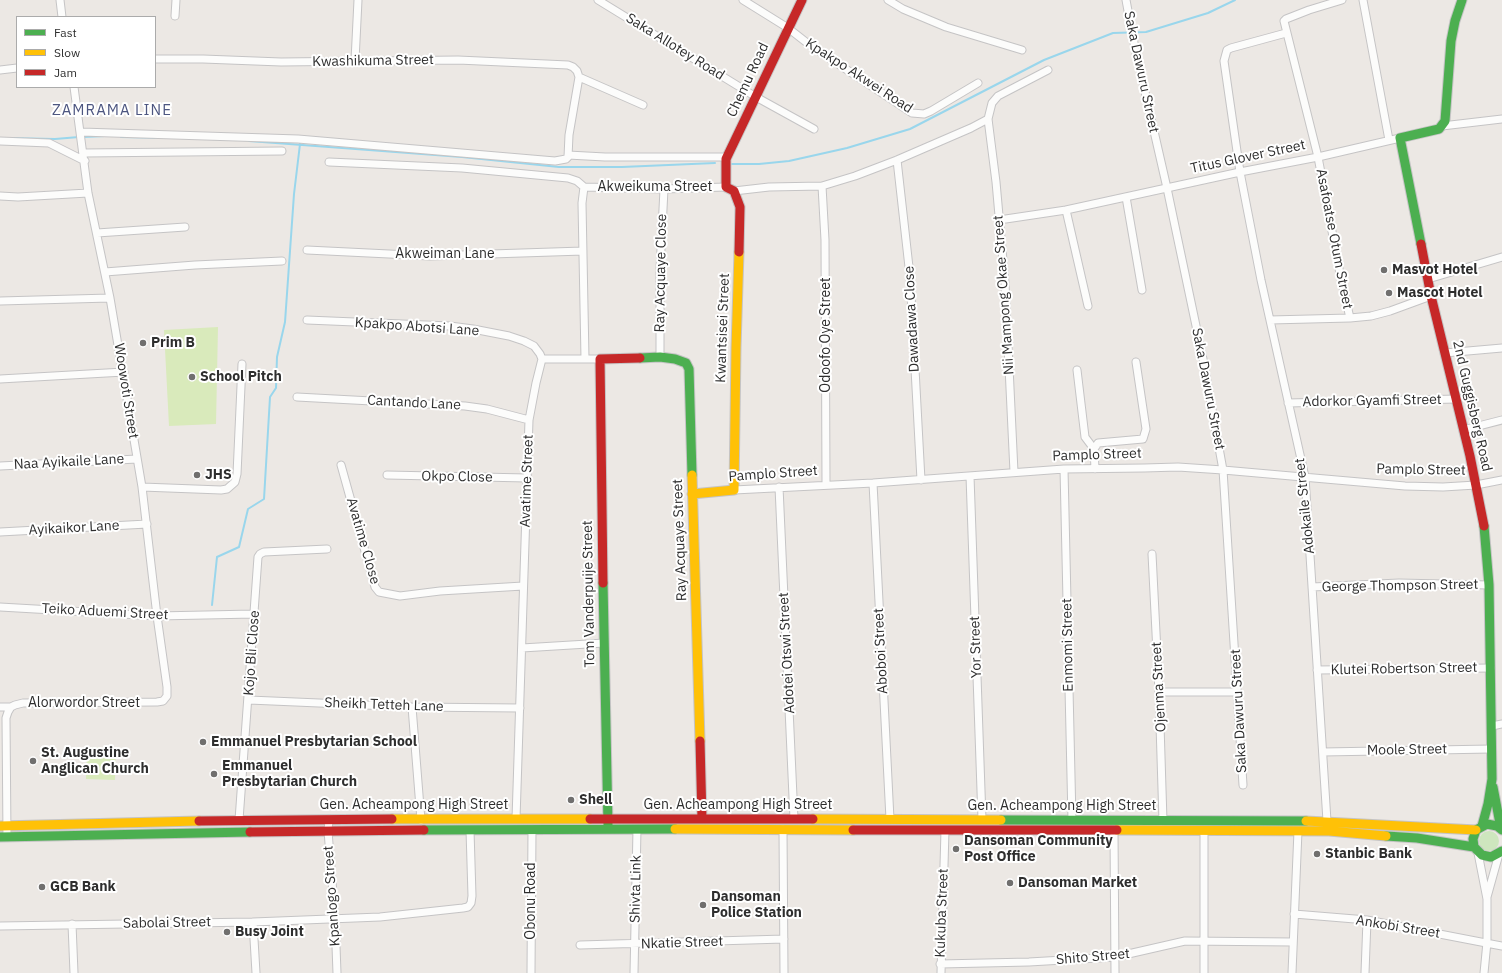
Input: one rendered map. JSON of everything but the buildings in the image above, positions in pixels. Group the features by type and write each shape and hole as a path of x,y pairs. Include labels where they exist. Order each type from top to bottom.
{"main road":[{"name":"Chemu Road","path":"726,172 727,158 802,0"},
{"path":"1442,126 1445,121 1452,32 1462,0"},
{"name":"Titus Glover Street","path":"1400,138 1434,130 1442,126"},
{"name":"2nd Guggisberg Road","path":"1400,138 1431,296 1457,399 1485,531 1489,585 1492,779 1501,830"},
{"name":"Kwantsisei Street","path":"726,172 730,189 740,207 734,490"},
{"name":"Ray Acquaye Street","path":"600,359 660,357 682,360 686,363 689,369 702,819"},
{"name":"Tom Vanderpuije Street","path":"600,359 608,829"},
{"name":"Pamplo Street","path":"692,494 734,490"},
{"name":"2nd Guggisberg Road","path":"1476,850 1473,839 1486,811 1492,779"},
{"path":"1496,800 1502,815"},
{"path":"1460,830 1478,821 1486,811"},
{"name":"Gen. Acheampong High Street","path":"3,826 329,819 890,818 1327,821 1460,830 1479,828 1492,824 1501,830"},
{"name":"Gen. Acheampong High Street","path":"4,837 532,829 1329,831 1417,838 1446,842 1476,850 1486,857 1491,857 1501,852"}],"street":[{"path":"60,0 62,16"},
{"path":"175,16 176,0"},
{"path":"355,61 358,0"},
{"name":"Saka Allotey Road","path":"598,0 756,97 814,129"},
{"name":"Kpakpo Akwei Road","path":"743,0 788,28 912,114 924,114 931,111 978,83"},
{"path":"888,0 903,9 946,27 1022,50"},
{"name":"Saka Dawuru Street","path":"1126,0 1135,48 1167,188 1203,359 1223,470 1243,785"},
{"name":"Asafoatse Otum Street","path":"1342,0 1309,10 1286,19 1284,22 1318,157 1341,280 1350,318"},
{"path":"1363,0 1389,140"},
{"name":"Adokaile Street","path":"1286,33 1230,48 1224,56 1224,61 1240,172 1304,477 1327,821"},
{"name":"Kwashikuma Street","path":"156,59 281,62 458,60 568,66 573,67 577,71 579,80 643,105"},
{"path":"0,70 16,68"},
{"path":"988,119 992,103 998,96 1048,70"},
{"path":"568,156 569,135 579,80"},
{"name":"Woowoti Street","path":"74,88 85,161 88,193 124,372 142,487 167,696"},
{"name":"Akweikuma Street","path":"584,187 730,189 822,186 855,176 897,160 972,128 988,119"},
{"name":"Nii Mampong Okae Street","path":"988,119 994,160 1005,283 1014,472"},
{"name":"Titus Glover Street","path":"1442,126 1502,119"},
{"path":"81,134 298,139 555,161 566,159 568,156 605,158 727,158"},
{"name":"Titus Glover Street","path":"999,220 1066,210 1240,172 1318,157 1400,138"},
{"path":"0,141 49,143 85,161"},
{"path":"83,149 282,151"},
{"name":"Dawadawa Close","path":"897,160 910,276 920,480"},
{"path":"329,162 462,168 568,178 577,181 584,187 582,203 585,359 542,359"},
{"name":"Odoofo Oye Street","path":"822,186 825,240 826,484"},
{"name":"Ray Acquaye Close","path":"660,357 660,269 664,188"},
{"path":"0,196 18,197 88,193"},
{"path":"1126,197 1142,290"},
{"path":"1066,210 1088,306"},
{"path":"97,233 185,227"},
{"name":"Akweiman Lane","path":"308,250 430,256 583,251"},
{"path":"1428,279 1502,257"},
{"path":"105,272 195,265 282,261"},
{"path":"1270,320 1350,318 1380,314 1431,296"},
{"path":"0,301 110,298"},
{"name":"Kpakpo Abotsi Lane","path":"306,320 450,326 479,330 509,336 529,344 538,350 542,359"},
{"path":"1445,353 1502,348"},
{"name":"Avatime Street","path":"516,819 529,420 542,359"},
{"name":"Ray Acquaye Street","path":"585,359 600,359"},
{"path":"1094,449 1098,443 1143,439 1146,429 1136,362"},
{"path":"142,487 221,490 227,489 235,482 237,474 242,364"},
{"path":"1076,370 1085,437 1094,449 1095,469"},
{"path":"0,379 124,372"},
{"name":"Cantando Lane","path":"297,396 466,406 486,409 529,420"},
{"name":"Adorkor Gyamfi Street","path":"1288,403 1457,399"},
{"path":"1463,430 1502,420"},
{"name":"Naa Ayikaile Lane","path":"0,466 137,459"},
{"name":"Avatime Close","path":"341,465 375,587 379,592 400,596 440,591 523,586"},
{"name":"Pamplo Street","path":"734,490 920,480 1064,469 1178,468 1223,470 1443,487 1476,485 1502,480"},
{"name":"Enmomi Street","path":"1064,469 1072,820"},
{"name":"Okpo Close","path":"386,475 527,478"},
{"name":"Yor Street","path":"970,476 982,819"},
{"name":"Aboboi Street","path":"873,482 890,818"},
{"name":"Adotei Otswi Street","path":"779,487 794,819"},
{"name":"Ayikaikor Lane","path":"0,532 147,524"},
{"name":"Kojo Bli Close","path":"239,820 249,700 258,557 264,552 327,549"},
{"name":"Ojenma Street","path":"1152,554 1159,692 1163,821"},
{"name":"George Thompson Street","path":"1312,587 1399,583 1489,585"},
{"name":"Teiko Aduemi Street","path":"0,607 157,616 254,614"},
{"path":"522,648 604,643"},
{"name":"Klutei Robertson Street","path":"1317,670 1491,668"},
{"path":"1159,692 1238,692"},
{"name":"Alorwordor Street","path":"0,707 11,707 23,703 157,702 163,701 167,696"},
{"name":"Sheikh Tetteh Lane","path":"249,700 412,707 520,708"},
{"path":"4,837 3,754 6,718 11,707"},
{"path":"412,707 421,820"},
{"path":"1492,726 1502,724"},
{"name":"Moole Street","path":"1323,752 1491,749"},
{"name":"Kpanlogo Street","path":"329,819 328,832 337,973"},
{"name":"Obonu Road","path":"531,973 532,829"},
{"name":"Shivta Link","path":"634,973 637,829"},
{"path":"783,829 784,973"},
{"name":"Sabolai Street","path":"0,926 254,922 334,919 380,917 468,907 471,903 472,896 470,830"},
{"name":"Kukuba Street","path":"940,973 945,830"},
{"path":"1114,830 1115,973"},
{"path":"1204,831 1204,973"},
{"path":"1292,973 1298,831"},
{"path":"1476,850 1487,899 1487,942 1484,973"},
{"path":"1487,899 1501,852"},
{"name":"Ankobi Street","path":"1294,914 1367,920 1502,946"},
{"path":"1365,973 1367,920"},
{"path":"254,922 256,973"},
{"path":"72,924 74,973"},
{"name":"Nkatie Street","path":"580,945 784,940"},
{"name":"Shito Street","path":"940,964 1115,957 1185,941 1293,942"}],"green space":[{"name":"School Pitch","path":"218,327 216,424 169,426 164,330"},
{"path":"87,747 116,748 115,780 86,779"},
{"path":"1489,831 1496,834 1499,841 1496,848 1489,851 1482,848 1479,841 1482,834"}],"waterway":[{"path":"732,164 759,164 789,161 847,148 910,129 1044,60 1113,33 1146,32 1208,13 1235,0"},
{"path":"83,137 105,136"},
{"path":"3,138 55,139 79,137"},
{"path":"121,137 175,138"},
{"path":"249,141 462,157 559,167 622,167 715,163"},
{"path":"212,605 217,557 239,547 248,509 264,499 270,397 276,388 277,357 285,322 294,194 300,144"}],"traffic: fast":[{"path":"1421,244 1400,138 1439,129 1445,121 1451,41 1455,21 1462,0"},
{"path":"640,358 660,357 675,359 686,363 689,369 692,475"},
{"path":"1482,826 1488,804 1492,779 1489,585 1484,526"},
{"path":"603,583 608,825"},
{"path":"1493,787 1501,829"},
{"path":"1001,820 1306,821"},
{"path":"1502,830 1497,826 1487,824 1476,830 1473,839 1474,847 1482,855 1491,857 1502,851"},
{"path":"424,830 675,829"},
{"path":"0,837 250,832"},
{"path":"1386,836 1417,838 1474,847"}],"traffic: slow":[{"path":"692,494 734,490 739,252"},
{"path":"692,475 700,741"},
{"path":"392,819 590,819"},
{"path":"813,819 1001,820"},
{"path":"0,826 199,821"},
{"path":"1306,821 1476,830"},
{"path":"675,829 853,830"},
{"path":"1117,830 1329,831 1386,836"}],"traffic: jam":[{"path":"739,252 740,207 734,191 726,187 726,159 802,0"},
{"path":"1421,244 1431,296 1470,456 1484,526"},
{"path":"603,583 600,359 640,358"},
{"path":"700,741 702,819"},
{"path":"199,821 392,819"},
{"path":"590,819 813,819"},
{"path":"250,832 424,830"},
{"path":"853,830 1117,830"}],"place":[{"name":"Masvot Hotel","path":"1384,270"},
{"name":"Mascot Hotel","path":"1389,293"},
{"name":"Prim B","path":"143,343"},
{"name":"School Pitch","path":"192,377"},
{"name":"JHS","path":"197,475"},
{"name":"Emmanuel Presbytarian School","path":"203,742"},
{"name":"St. Augustine Anglican Church","path":"33,761"},
{"name":"Emmanuel Presbytarian Church","path":"214,774"},
{"name":"Shell","path":"571,800"},
{"name":"Dansoman Community Post Office","path":"956,849"},
{"name":"Stanbic Bank","path":"1317,854"},
{"name":"Dansoman Market","path":"1010,883"},
{"name":"GCB Bank","path":"42,887"},
{"name":"Dansoman Police Station","path":"703,905"},
{"name":"Busy Joint","path":"227,932"}],"district":[{"name":"ZAMRAMA LINE","path":"112,111"}]}
